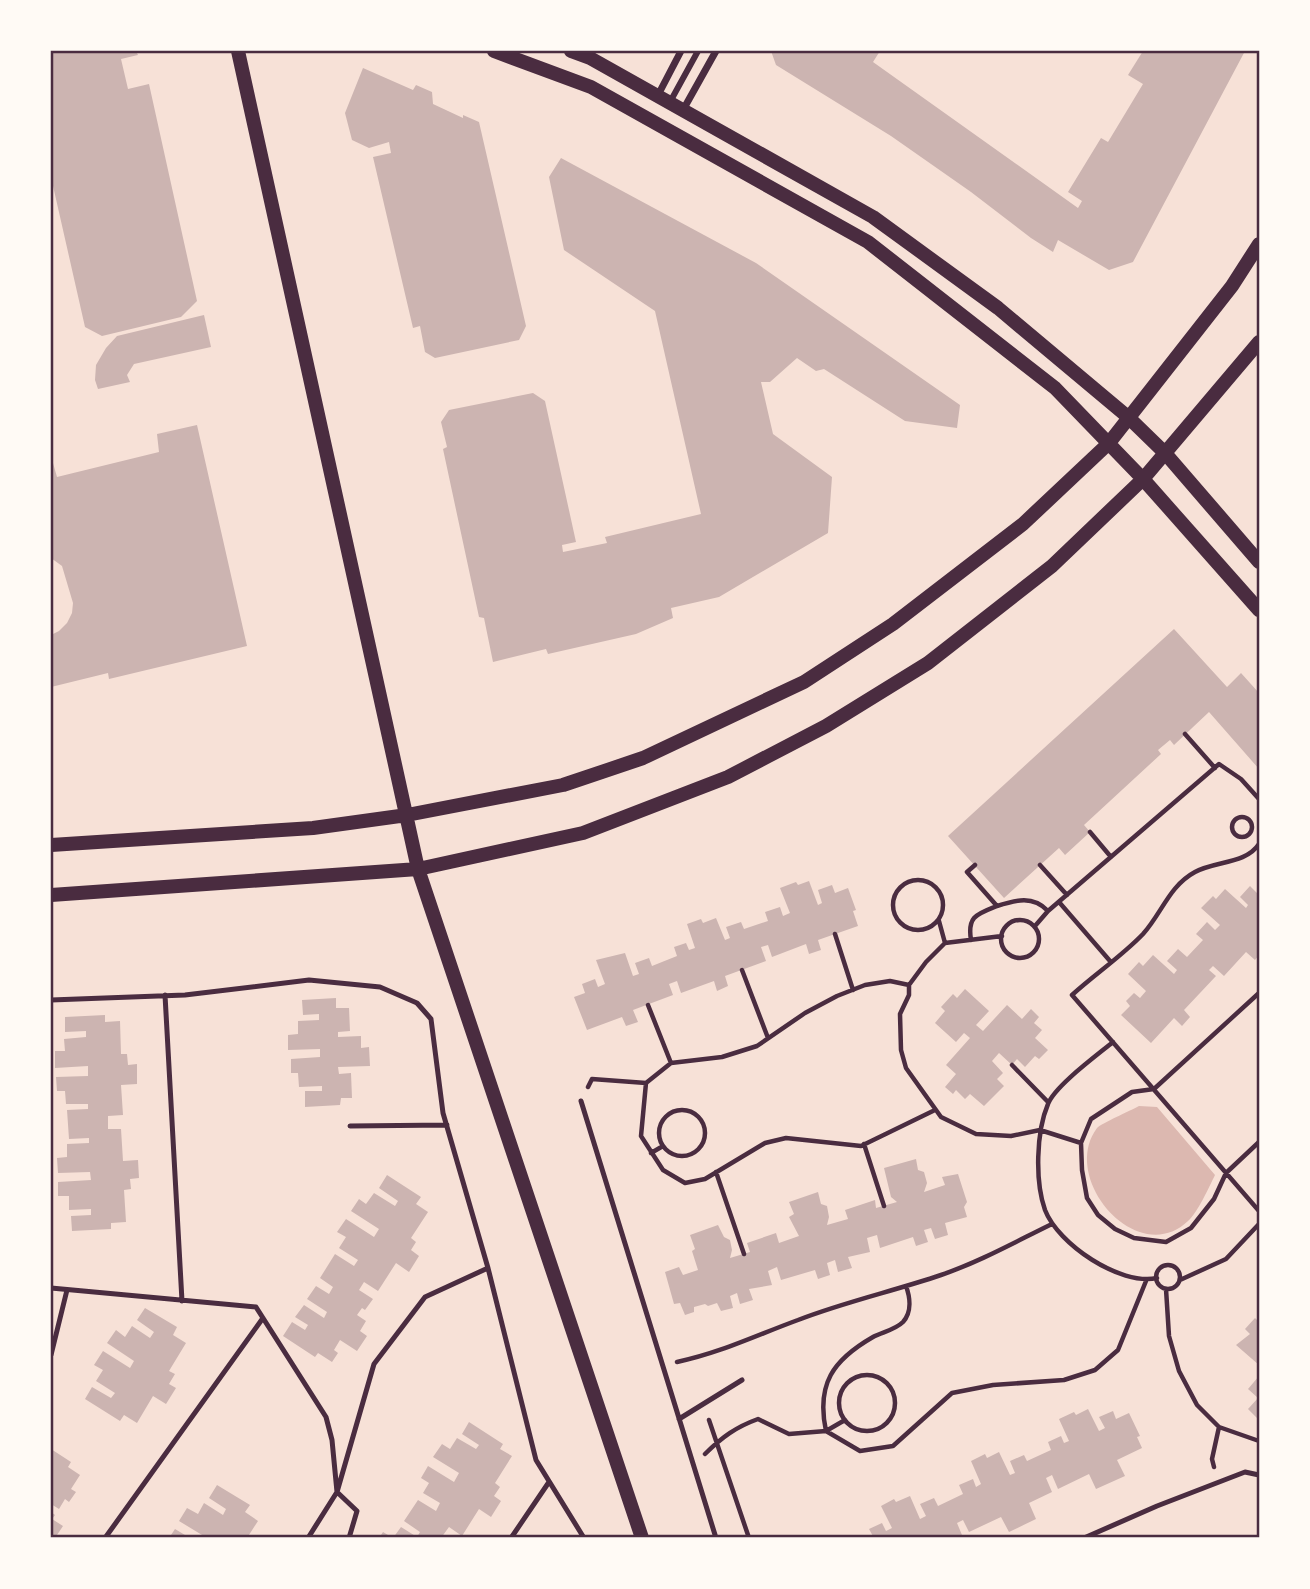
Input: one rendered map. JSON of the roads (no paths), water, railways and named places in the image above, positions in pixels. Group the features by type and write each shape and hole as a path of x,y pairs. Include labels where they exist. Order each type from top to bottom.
{"main road":[{"path":"238,51 418,869 642,1538"},
{"path":"494,51 592,87 868,242 1055,388 1109,443 1259,610"},
{"path":"571,51 590,58 873,217 998,308 1128,417 1165,453 1259,562"},
{"path":"51,845 313,828 407,815 563,785 643,758 804,682 893,624 1023,524 1109,443 1232,286 1259,244"},
{"path":"51,895 418,869 583,833 728,777 826,726 929,663 1052,566 1143,480 1259,342"}],"street":[{"path":"670,104 681,51"},
{"path":"670,104 698,51"},
{"path":"670,104 716,51"}],"lane":[{"path":"51,1000 165,995 309,980 380,987 416,1003 431,1019 443,1113 488,1268 536,1460 584,1538"},
{"path":"165,995 182,1301"},
{"path":"581,1101 716,1538"},
{"path":"350,1126 447,1125"},
{"path":"308,1538 337,1492 374,1364 425,1297 488,1268"},
{"path":"51,1288 256,1307 326,1417 332,1440 337,1492 357,1511 349,1538"},
{"path":"51,1354 67,1290"},
{"path":"105,1538 262,1318"},
{"path":"679,1419 742,1380"},
{"path":"1084,1538 1245,1472 1259,1475"},
{"path":"511,1538 549,1482"}]}
